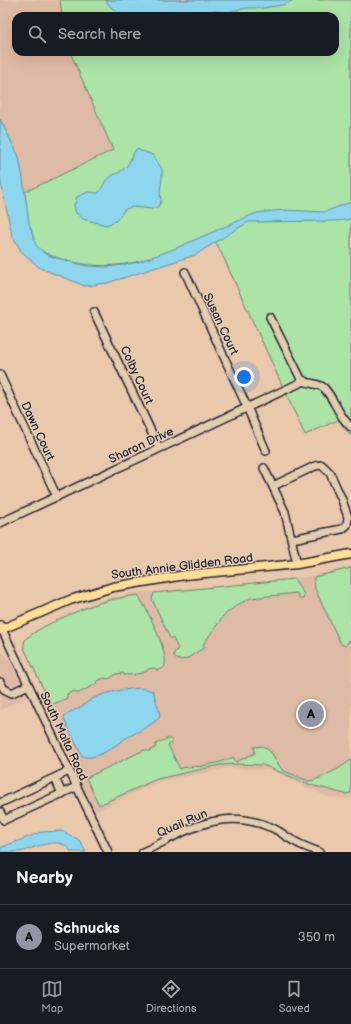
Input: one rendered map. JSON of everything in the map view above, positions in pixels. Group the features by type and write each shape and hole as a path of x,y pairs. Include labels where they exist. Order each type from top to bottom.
{"main road":[{"name":"South Annie Glidden Road","path":"1,628 90,592 113,587 185,575 297,564 351,554"}],"street":[{"name":"Susan Court","path":"185,272 266,451"},
{"name":"Colby Court","path":"94,312 159,448"},
{"path":"270,318 304,381 324,388 343,419 351,427"},
{"name":"Dawn Court","path":"0,375 57,497"},
{"name":"Sharon Drive","path":"0,524 304,381"},
{"path":"273,486 316,466 322,465 330,473 346,511 349,522 342,529 292,539"},
{"path":"264,468 285,512 297,564"},
{"name":"South Malta Road","path":"1,628 108,852"},
{"path":"0,682 4,689 12,693 28,685"},
{"path":"0,803 69,771"},
{"path":"55,778 62,794"},
{"path":"0,812 4,820 76,787"},
{"name":"Quail Run","path":"143,852 206,823 229,818 245,819 271,827 300,845 319,852"}],"shaded area":[{"path":"0,0 60,0 62,12 12,12 12,56 72,56 113,150 25,192 19,157 0,119"},
{"path":"351,567 351,799 328,797 270,770 228,768 156,782 93,813 53,711 23,647 23,642 26,637 43,626 95,602 133,593 160,592 303,577"},
{"path":"0,651 13,665 27,697 0,710"}],"green space":[{"path":"60,0 351,0 351,436 338,420 305,435 220,250 211,234 158,256 140,261 104,266 65,260 39,249 33,241 29,228 25,192 113,150 72,56 339,56 339,12 62,12"},
{"path":"351,568 351,640 348,641 345,646 341,644 315,589 314,577"},
{"path":"294,579 304,594 303,599 300,599 297,593 251,598 237,605 223,616 203,645 205,647 186,659 180,660 174,657 174,653 178,649 173,638 170,638 152,599 154,593"},
{"path":"138,595 151,618 163,648 165,657 164,667 159,670 155,668 148,669 145,672 136,674 116,674 109,679 105,678 97,681 96,684 79,693 74,691 67,694 67,698 51,705 24,648 26,639 49,624 83,609 109,600"},
{"path":"166,739 170,739 173,742 168,745 180,769 185,767 214,764 233,757 236,762 255,753 254,747 262,746 271,752 282,770 308,781 315,780 338,769 351,760 351,793 345,794 311,785 263,765 236,764 220,765 157,779 99,805 86,778 144,750 149,751 155,748 156,744"}],"water":[{"path":"106,0 294,0 282,5 264,8 246,8 228,12 117,12"},
{"path":"0,119 19,157 29,223 36,245 44,253 53,257 87,266 108,267 138,262 174,249 256,213 283,210 324,212 351,202 351,218 347,220 334,221 248,222 195,255 107,283 85,286 40,268 21,251 12,235 0,178"},
{"path":"136,149 153,155 162,169 160,191 161,201 158,207 152,209 132,207 125,209 116,221 106,225 83,219 76,213 74,206 77,197 88,192 99,193 106,180 127,166"},
{"path":"143,688 153,691 160,717 149,726 94,757 82,756 64,719 65,715 100,696 118,691"},
{"path":"62,831 79,840 86,852 71,852 67,846 54,843 19,852 0,852 0,848 41,832"}],"place":[{"name":"Schnucks","path":"311,714"}]}
